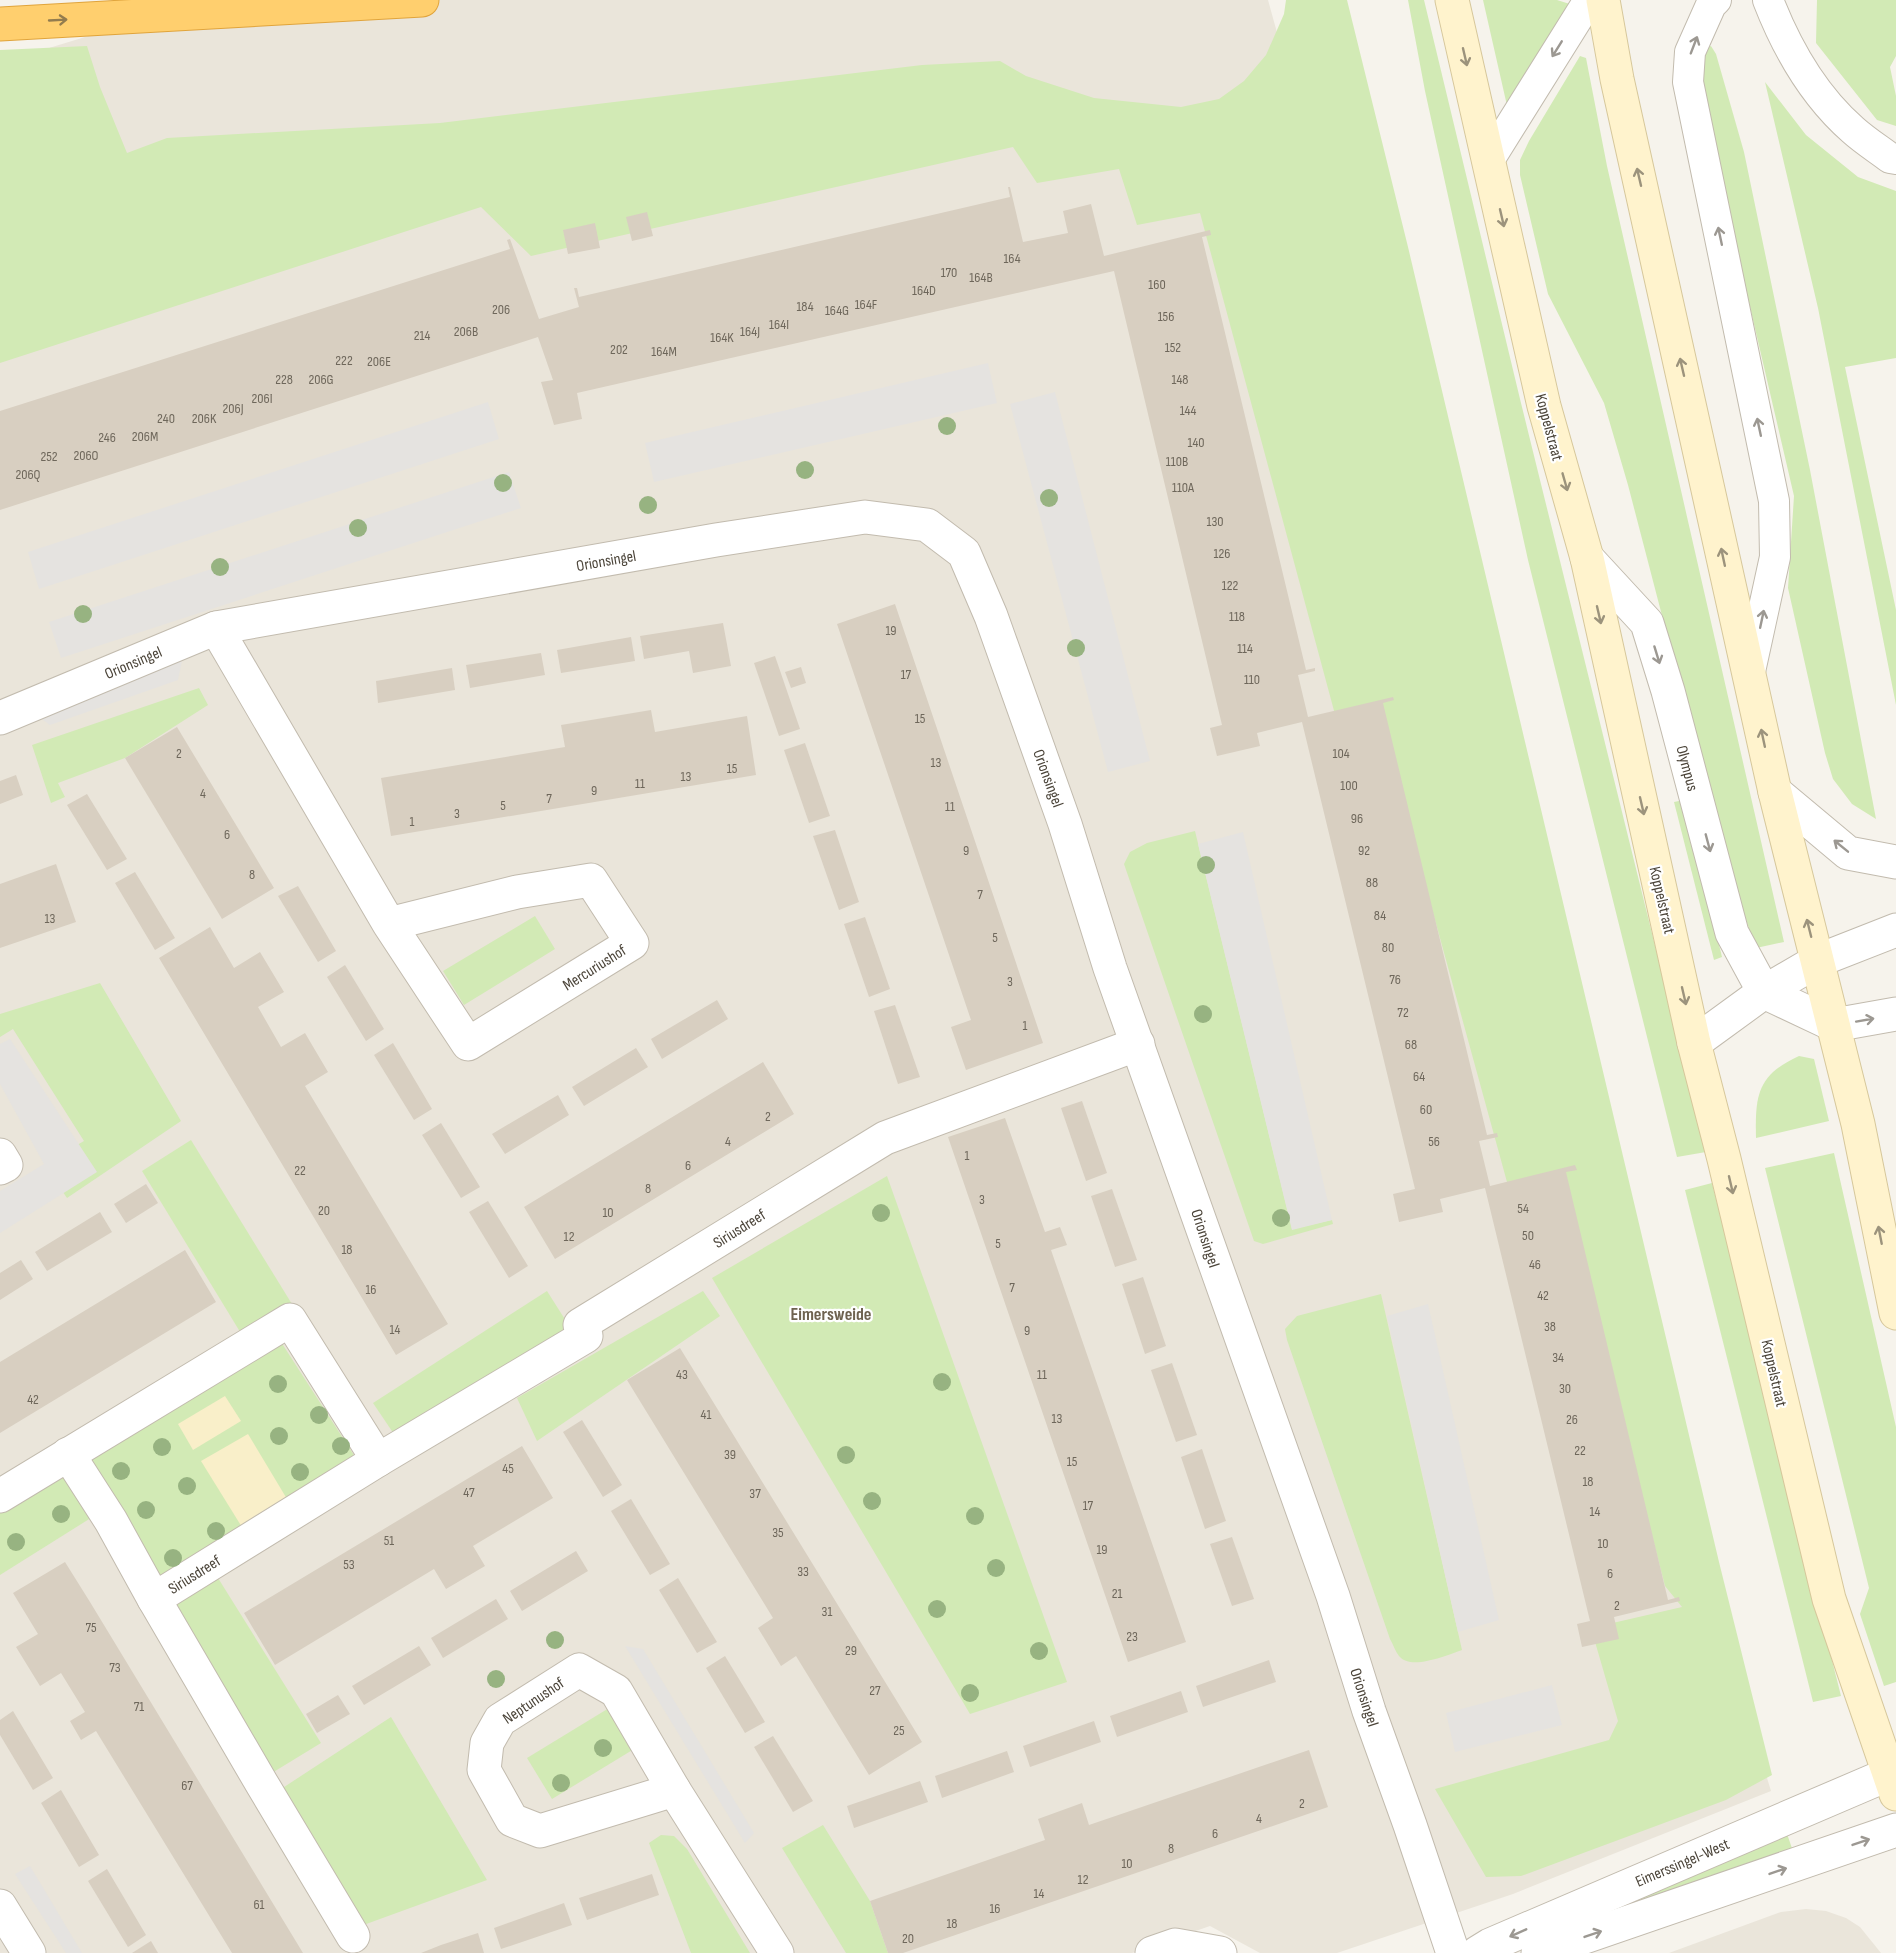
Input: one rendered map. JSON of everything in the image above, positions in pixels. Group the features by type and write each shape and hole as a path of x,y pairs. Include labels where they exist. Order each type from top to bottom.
{"highway":[{"path":"0,24 422,0"}],"street":[{"name":"Koppelstraat","path":"1452,0 1544,406 1587,558 1694,1043 1727,1170 1829,1599 1894,1780"},
{"path":"1602,0 1617,79 1774,792 1858,1124 1896,1313"},
{"name":"Orionsingel","path":"0,718 216,628 716,540 865,517 927,525 964,552 991,616 1065,824 1110,968 1333,1596 1369,1711 1453,1953"},
{"name":"Olympus","path":"1587,558 1647,623 1668,692 1732,933 1764,992"},
{"name":"Mercuriushof","path":"216,628 389,924 468,1044 632,943 591,880 517,892 389,924"},
{"path":"1774,792 1848,853 1896,862"},
{"path":"1694,1043 1764,992 1817,961 1896,930"},
{"path":"1764,992 1834,1025 1896,1014"},
{"name":"Siriusdreef","path":"68,1454 111,1521 154,1599 378,1460 586,1336 580,1325 885,1138 1138,1044"},
{"path":"0,1155 6,1165 0,1168"},
{"path":"0,1496 290,1320 378,1460"},
{"path":"154,1599 354,1936"},
{"name":"Neptunushof","path":"674,1790 540,1831 512,1820 484,1770 488,1743 500,1720 579,1670 616,1691 674,1790 777,1953"},
{"name":"Eimerssingel-West","path":"1477,1953 1543,1922 1894,1780"},
{"path":"1538,1953 1896,1830"},
{"path":"0,1906 29,1953"},
{"path":"1152,1953 1175,1945 1220,1953"}],"lane":[{"path":"1489,160 1589,0"},
{"path":"1716,0 1711,5 1690,52 1688,82 1774,501 1775,557 1749,676"},
{"path":"1768,0 1782,37 1814,89 1853,130 1890,158 1896,159"}],"shaded area":[{"path":"206,0 1268,0 1685,1508 1771,1791 1513,1894 1337,1953 1260,1953 1210,1926 1132,1953 0,1953 0,63"},
{"path":"988,363 997,403 654,482 645,443"},
{"path":"1055,392 1150,761 1108,772 1010,404"},
{"path":"488,402 499,439 39,589 28,552"},
{"path":"509,472 521,508 61,658 49,622"},
{"path":"182,661 178,680 50,725 32,712"},
{"path":"1243,832 1332,1220 1292,1230 1198,844"},
{"path":"10,1039 97,1172 0,1233 0,1191 44,1164 0,1084 0,1044"},
{"path":"1428,1304 1499,1620 1458,1632 1387,1316"},
{"path":"625,1646 643,1649 754,1833 745,1843"},
{"path":"1552,1685 1562,1725 1455,1752 1446,1713"},
{"path":"30,1866 82,1953 66,1953 15,1874"},
{"path":"1806,1909 1826,1911 1846,1918 1860,1927 1881,1953 1669,1953 1781,1912"}],"green space":[{"path":"1286,0 1347,0 1408,247 1719,1562 1772,1775 1726,1800 1521,1876 1486,1877 1435,1789 1609,1740 1618,1721 1591,1628 1682,1607 1665,1586 1560,1177 1507,1182 1382,727 1340,733 1200,213 1137,225 1119,169 1037,183 1013,147 531,256 481,207 0,363 0,50 87,46 100,87 127,153 167,138 440,123 922,65 1000,61 1026,76 1094,98 1181,107 1219,99 1244,81 1266,55 1284,14"},
{"path":"1408,0 1424,0 1706,1152 1677,1157 1528,560 1425,91"},
{"path":"1483,0 1557,0 1573,5 1508,110"},
{"path":"1817,0 1896,0 1896,56 1890,67 1896,96 1896,126 1877,120 1816,43"},
{"path":"1711,46 1716,54 1744,152 1810,470 1876,819 1852,804 1833,779 1825,753 1788,588 1794,496 1700,92 1706,48"},
{"path":"1580,56 1586,58 1607,166 1784,942 1756,948 1728,869 1628,485 1604,403 1548,294 1520,175 1520,160 1529,141"},
{"path":"1765,82 1806,135 1858,177 1896,191 1896,358 1845,367 1896,610 1896,705 1818,308"},
{"path":"199,688 208,705 125,758 58,783 65,797 51,803 32,745"},
{"path":"1684,800 1722,957 1714,960 1674,802"},
{"path":"1195,831 1292,1229 1332,1220 1333,1224 1263,1244 1254,1241 1124,864 1130,852 1147,843"},
{"path":"535,916 555,949 464,1005 443,971"},
{"path":"100,983 181,1121 67,1198 44,1164 84,1141 13,1029 0,1037 0,1014"},
{"path":"1799,1056 1814,1059 1829,1121 1756,1138 1756,1110 1761,1088 1774,1071"},
{"path":"191,1140 295,1309 245,1340 142,1171"},
{"path":"1834,1153 1896,1427 1896,1682 1884,1686 1860,1614 1869,1588 1765,1168"},
{"path":"887,1176 1067,1682 970,1714 712,1278"},
{"path":"1712,1183 1841,1696 1813,1702 1685,1190"},
{"path":"547,1291 573,1332 400,1443 373,1403"},
{"path":"703,1291 720,1316 537,1441 517,1398"},
{"path":"1381,1294 1462,1650 1420,1662 1405,1660 1399,1656 1390,1639 1285,1329 1297,1316"},
{"path":"281,1342 359,1463 160,1584 85,1462"},
{"path":"67,1474 94,1516 0,1575 0,1513"},
{"path":"218,1578 321,1743 267,1776 165,1610"},
{"path":"614,1705 639,1746 552,1799 527,1758"},
{"path":"391,1717 487,1880 358,1927 275,1793"},
{"path":"823,1825 870,1901 888,1953 846,1953 782,1848"},
{"path":"1786,1831 1794,1854 1539,1942"},
{"path":"661,1835 674,1836 687,1849 750,1953 691,1953 649,1843"}],"sand":[{"path":"225,1396 241,1421 193,1450 178,1424"},
{"path":"248,1434 290,1504 245,1532 201,1461"}],"building":[{"path":"1008,187 1010,187 1023,242 1068,233 1063,211 1091,204 1104,256 1210,230 1211,235 1202,237 1306,670 1315,668 1315,671 1298,675 1308,717 1393,697 1394,700 1383,703 1487,1135 1497,1133 1498,1137 1479,1141 1490,1186 1575,1165 1577,1170 1566,1172 1668,1600 1679,1597 1680,1601 1614,1617 1619,1639 1582,1647 1577,1624 1590,1621 1485,1188 1440,1199 1443,1212 1399,1222 1393,1194 1415,1189 1302,722 1257,733 1260,746 1217,756 1210,728 1222,725 1114,271 577,393 582,419 554,425 541,382 553,380 538,337 0,510 0,411 510,249 507,240 510,239 539,319 579,307 574,288 577,288 579,297 1010,197"},
{"path":"647,212 653,236 632,241 626,217"},
{"path":"595,223 600,248 568,254 563,230"},
{"path":"895,604 1043,1043 966,1070 951,1027 971,1020 837,624"},
{"path":"723,623 731,666 693,673 689,651 644,659 640,636"},
{"path":"631,637 635,661 561,673 557,650"},
{"path":"541,653 545,675 470,688 466,665"},
{"path":"775,656 800,729 779,736 754,663"},
{"path":"801,667 806,683 791,688 785,672"},
{"path":"452,668 455,690 378,703 376,681"},
{"path":"651,710 655,732 747,716 756,775 391,836 381,778 565,747 561,725"},
{"path":"177,727 274,888 222,919 125,758"},
{"path":"805,743 830,816 809,823 784,750"},
{"path":"16,775 23,795 0,804 0,781"},
{"path":"87,794 127,859 107,870 67,805"},
{"path":"835,830 859,902 839,910 813,836"},
{"path":"56,864 76,922 0,948 0,884"},
{"path":"135,872 175,938 155,950 115,883"},
{"path":"298,886 336,951 318,962 278,896"},
{"path":"865,917 890,989 869,997 844,924"},
{"path":"210,927 234,968 260,952 284,992 258,1007 281,1047 305,1033 328,1072 305,1086 448,1324 396,1355 159,958"},
{"path":"345,965 384,1029 366,1041 327,977"},
{"path":"717,1000 728,1019 662,1059 651,1039"},
{"path":"895,1005 920,1077 898,1084 874,1011"},
{"path":"393,1043 432,1109 414,1120 374,1055"},
{"path":"636,1048 648,1067 584,1106 572,1087"},
{"path":"763,1062 794,1114 555,1259 524,1207"},
{"path":"558,1095 569,1115 505,1154 492,1134"},
{"path":"1082,1101 1107,1173 1086,1181 1061,1108"},
{"path":"1005,1118 1045,1232 1060,1227 1067,1245 1051,1250 1186,1642 1128,1662 948,1137"},
{"path":"441,1123 480,1187 461,1198 422,1135"},
{"path":"146,1184 158,1203 126,1223 114,1204"},
{"path":"1112,1189 1137,1260 1115,1267 1091,1196"},
{"path":"488,1201 528,1266 509,1278 469,1212"},
{"path":"100,1212 112,1232 47,1271 35,1252"},
{"path":"185,1250 216,1302 0,1433 0,1362"},
{"path":"21,1260 33,1279 0,1300 0,1273"},
{"path":"1143,1277 1166,1346 1145,1354 1122,1284"},
{"path":"680,1348 922,1742 869,1775 796,1656 781,1666 758,1628 773,1618 627,1380"},
{"path":"1172,1363 1197,1435 1176,1442 1151,1370"},
{"path":"582,1420 622,1485 603,1497 563,1432"},
{"path":"522,1446 553,1498 473,1546 485,1566 446,1589 434,1569 275,1665 244,1613"},
{"path":"1202,1449 1226,1521 1205,1529 1181,1457"},
{"path":"631,1499 670,1564 650,1575 611,1511"},
{"path":"1232,1537 1254,1599 1232,1606 1210,1544"},
{"path":"576,1551 588,1571 522,1611 510,1591"},
{"path":"65,1562 303,1953 232,1953 96,1731 81,1740 70,1721 85,1712 61,1673 40,1686 16,1647 38,1634 13,1593"},
{"path":"678,1578 717,1642 697,1653 659,1590"},
{"path":"496,1599 508,1619 443,1658 431,1638"},
{"path":"419,1646 431,1665 364,1705 352,1686"},
{"path":"725,1656 765,1722 745,1733 706,1668"},
{"path":"1269,1660 1276,1682 1203,1707 1196,1686"},
{"path":"1181,1691 1188,1712 1117,1737 1110,1716"},
{"path":"338,1695 350,1714 317,1733 306,1714"},
{"path":"13,1711 53,1778 33,1790 0,1735 0,1720"},
{"path":"1094,1721 1101,1742 1030,1767 1023,1746"},
{"path":"773,1736 813,1801 793,1812 754,1747"},
{"path":"1309,1750 1328,1807 903,1953 888,1953 870,1901 1045,1840 1038,1819 1082,1803 1089,1825"},
{"path":"1007,1751 1014,1772 942,1798 935,1776"},
{"path":"920,1781 928,1802 854,1828 847,1806"},
{"path":"61,1790 99,1855 79,1867 41,1803"},
{"path":"107,1869 146,1935 128,1947 88,1881"},
{"path":"652,1874 659,1895 587,1920 579,1898"},
{"path":"564,1903 572,1925 501,1949 494,1928"},
{"path":"478,1933 484,1953 421,1953 441,1945"},
{"path":"151,1941 158,1953 132,1953"}],"district":[{"name":"Eimersweide","path":"831,1314"}]}
